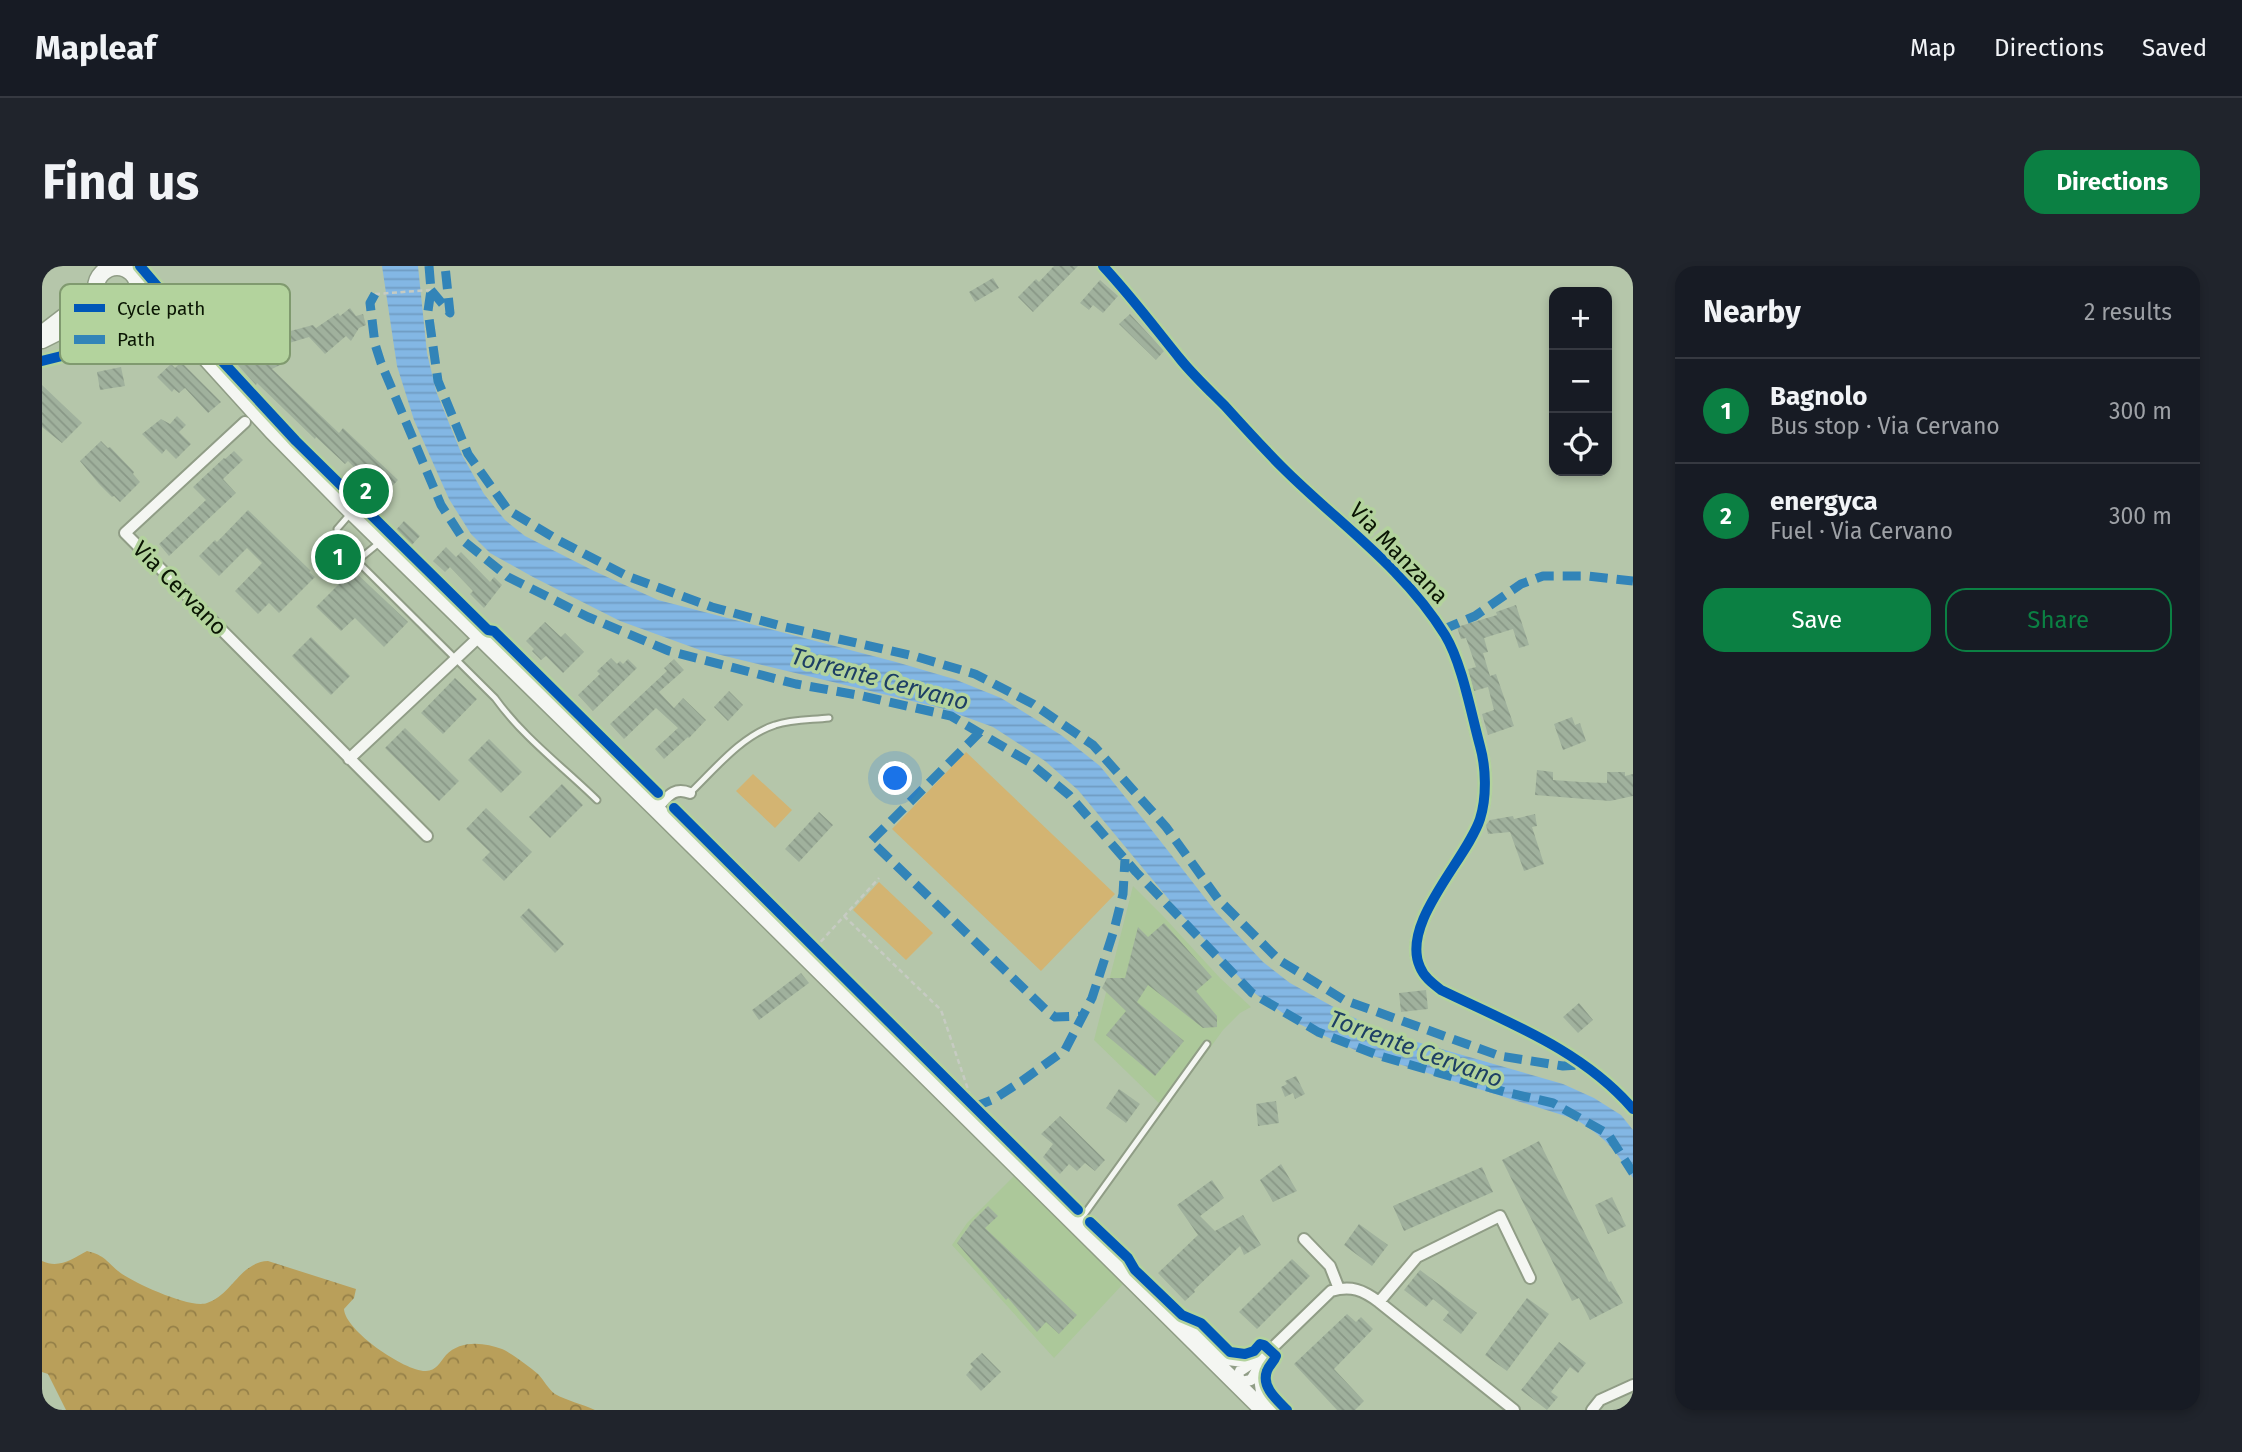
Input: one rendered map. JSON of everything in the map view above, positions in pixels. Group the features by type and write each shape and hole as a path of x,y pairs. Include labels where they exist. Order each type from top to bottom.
{"main road":[{"path":"100,276 110,269 122,267 133,274 136,284"},
{"path":"42,334 60,320"},
{"path":"42,340 60,332"},
{"path":"212,364 273,432 381,541 1263,1410"}],"street":[{"name":"Via Manzana","path":"1103,266 1183,362 1283,468 1402,579 1447,638 1455,657 1481,750 1484,780 1481,817 1475,831 1422,922 1416,952 1427,979 1441,990 1558,1046 1585,1064 1633,1109"},
{"name":"Via Cervano","path":"245,422 125,533 427,836"},
{"path":"349,759 479,637"},
{"path":"656,809 674,791 690,793"},
{"path":"1379,1302 1417,1257 1500,1216 1530,1278"},
{"path":"1304,1239 1331,1266 1339,1289"},
{"path":"1236,1383 1251,1380 1254,1367 1331,1291 1355,1288 1379,1302 1514,1410"},
{"path":"1174,1322 1203,1336 1228,1360 1254,1367"},
{"path":"1254,1367 1261,1392 1276,1410"},
{"path":"1592,1410 1600,1400 1633,1385"}],"lane":[{"path":"352,512 341,522 338,542 495,698 509,717 555,763 572,775 597,800"},
{"path":"357,561 381,541"},
{"path":"690,793 737,748 760,732 776,724 829,718"},
{"path":"1077,1225 1207,1044"}],"path":[{"path":"375,294 431,290"},
{"path":"814,949 879,878"},
{"path":"844,916 941,1010 974,1107"},
{"path":"805,939 823,958"},
{"path":"955,1088 974,1107"}],"shaded area":[{"path":"966,752 1115,894 1041,971 892,829"},
{"path":"753,774 792,810 775,828 736,791"},
{"path":"879,882 933,933 906,960 853,910"},
{"path":"1133,886 1251,1007 1240,1013 1223,1030 1184,1079 1166,1110 1094,1040"},
{"path":"1015,1175 1123,1284 1054,1358 952,1245 967,1223"}],"green space":[{"path":"87,1251 103,1258 139,1284 177,1299 199,1304 216,1299 250,1267 268,1261 356,1289 354,1298 344,1309 347,1318 365,1339 405,1365 429,1371 458,1347 488,1345 502,1349 525,1364 538,1374 555,1394 595,1410 66,1410 48,1374 42,1372 42,1261 60,1263"}],"water":[{"name":"Torrente Cervano","path":"382,266 418,266 427,353 436,391 462,455 484,494 505,520 525,536 658,600 896,662 954,679 1001,698 1061,735 1100,766 1216,912 1263,962 1290,983 1350,1016 1403,1038 1563,1084 1594,1098 1621,1115 1633,1130 1633,1178 1608,1144 1575,1119 1357,1051 1297,1023 1253,992 1181,914 1078,790 1045,761 993,727 941,708 700,650 620,621 490,553 471,534 449,499 414,420 397,366"}],"building":[{"path":"1054,266 1078,266 1033,312 1018,297 1036,279 1039,282"},
{"path":"993,278 999,288 975,302 969,292"},
{"path":"1100,280 1118,296 1103,313 1093,305 1089,310 1080,303"},
{"path":"350,308 356,316 363,314 366,325 359,328 351,341 346,336 325,354 309,337 290,343 290,331 313,325 316,328 338,313 340,316"},
{"path":"1130,314 1164,351 1156,360 1119,324"},
{"path":"171,364 175,368 183,364 221,402 208,413 185,388 179,393 174,389 172,392 157,377"},
{"path":"237,364 282,364 272,369 339,433 343,428 398,480 383,496 348,461 345,464 257,383 256,385"},
{"path":"121,367 125,386 100,390 97,372"},
{"path":"42,385 82,423 62,443 42,427"},
{"path":"177,416 186,425 179,432 191,444 176,459 166,449 162,454 142,434 161,419 170,424"},
{"path":"101,441 134,472 140,482 120,502 99,484 80,461"},
{"path":"234,451 243,460 223,479 236,493 169,556 159,544 206,500 193,487"},
{"path":"248,510 315,577 279,613 269,603 258,614 235,591 262,563 247,548 219,576 199,556 215,540 217,542"},
{"path":"404,521 420,536 410,547 394,532"},
{"path":"446,547 456,557 461,552 490,582 494,577 502,585 484,608 470,594 473,591 450,567 445,572 433,561"},
{"path":"353,570 408,622 384,647 355,618 341,631 316,607"},
{"path":"1516,605 1529,645 1519,648 1513,629 1484,638 1488,652 1483,653 1490,676 1496,674 1514,726 1488,735 1482,714 1494,710 1488,687 1474,691 1468,669 1476,667 1466,638 1461,639 1457,627 1497,615 1496,612"},
{"path":"545,622 561,637 565,633 584,652 563,673 546,656 541,660 526,641"},
{"path":"311,637 350,676 331,695 292,656"},
{"path":"611,658 617,664 620,661 623,664 628,659 637,668 593,711 578,695 600,674 597,671"},
{"path":"674,659 684,670 659,692 674,708 683,698 706,720 664,759 655,749 678,728 656,708 624,739 610,724 667,671 664,668"},
{"path":"455,678 477,699 443,734 421,713"},
{"path":"729,691 743,705 728,721 714,707"},
{"path":"1572,717 1575,725 1580,723 1586,741 1563,750 1554,724"},
{"path":"405,728 459,781 439,801 385,748"},
{"path":"489,739 522,772 501,793 468,760"},
{"path":"1537,770 1553,772 1553,780 1581,782 1607,783 1607,772 1625,772 1625,776 1633,774 1633,796 1610,801 1535,795"},
{"path":"562,784 583,805 550,838 529,817"},
{"path":"486,808 532,852 504,881 482,860 490,852 466,829"},
{"path":"819,812 833,825 799,862 785,849"},
{"path":"1535,814 1537,826 1532,827 1544,864 1524,871 1510,832 1488,834 1486,825 1490,820 1513,816 1514,819"},
{"path":"529,908 564,944 555,953 520,917"},
{"path":"1164,923 1212,977 1196,991 1217,1016 1217,1027 1203,1028 1148,985 1137,1002 1184,1041 1155,1076 1106,1035 1126,1011 1102,988 1107,978 1125,978 1138,927 1148,937"},
{"path":"801,973 809,983 759,1020 752,1010"},
{"path":"1426,990 1428,1009 1401,1012 1399,993"},
{"path":"1579,1003 1593,1020 1578,1033 1563,1017"},
{"path":"1296,1076 1305,1094 1295,1099 1293,1093 1285,1097 1281,1087 1287,1084 1285,1081"},
{"path":"1119,1089 1140,1104 1126,1123 1106,1108"},
{"path":"1276,1101 1279,1123 1258,1126 1256,1104"},
{"path":"1060,1116 1105,1160 1095,1171 1085,1163 1077,1171 1069,1164 1060,1174 1043,1157 1053,1144 1041,1134"},
{"path":"1539,1141 1609,1282 1611,1281 1623,1303 1590,1320 1579,1298 1572,1301 1502,1160"},
{"path":"1281,1164 1297,1191 1273,1202 1260,1180"},
{"path":"1482,1167 1493,1192 1404,1231 1393,1206"},
{"path":"1212,1180 1224,1198 1200,1216 1215,1231 1243,1215 1261,1245 1244,1255 1240,1246 1185,1301 1158,1273 1198,1235 1177,1205"},
{"path":"1612,1197 1626,1226 1608,1234 1595,1205"},
{"path":"988,1206 998,1216 985,1228 1077,1315 1059,1334 1046,1322 1037,1332 957,1243"},
{"path":"1359,1224 1388,1245 1372,1266 1344,1245"},
{"path":"1292,1259 1310,1276 1257,1329 1239,1312"},
{"path":"1420,1270 1477,1313 1461,1334 1443,1320 1449,1312 1433,1299 1426,1307 1404,1290"},
{"path":"1527,1298 1549,1314 1507,1371 1485,1355"},
{"path":"1347,1314 1356,1322 1361,1317 1373,1329 1334,1369 1364,1401 1355,1410 1337,1410 1294,1364"},
{"path":"1559,1342 1586,1363 1578,1373 1570,1367 1551,1392 1558,1397 1547,1410 1521,1390"},
{"path":"982,1353 1001,1372 981,1391 966,1375 973,1367 970,1364"}],"marked path":[{"path":"429,266 431,290 428,311 438,381 468,454 508,510 627,576 712,607 781,626 914,656 975,674 1033,704 1093,745 1166,827 1218,899 1279,960 1344,1000 1500,1056 1563,1066 1581,1065"},
{"path":"431,290 450,313 445,266"},
{"path":"375,294 370,303 375,344 441,505 465,542 508,577 588,617 669,651 796,684 951,716 1029,762 1069,795 1136,872 1252,993 1318,1032 1380,1056 1553,1103 1608,1134 1633,1173"},
{"path":"1442,630 1475,616 1521,584 1543,576 1588,576 1633,581"},
{"path":"980,732 871,841 1048,1012 1055,1017 1083,1016"},
{"path":"974,1107 994,1099 1065,1050 1092,998 1114,930 1123,894 1125,859"}],"cycle path":[{"path":"140,266 155,284"},
{"path":"1103,266 1186,366 1268,453 1410,588 1451,646 1466,689 1482,754 1485,792 1480,819 1473,835 1438,891 1419,931 1416,950 1424,974 1441,990 1568,1054 1613,1088 1633,1109"},
{"path":"42,361 60,356"},
{"path":"225,364 296,441 658,793"},
{"path":"674,808 1078,1210"},
{"path":"1090,1222 1182,1315 1201,1323 1230,1352 1245,1354 1254,1351 1260,1344 1276,1356 1267,1371 1266,1382 1271,1393 1287,1410"}],"place":[{"name":"energyca","path":"366,491"},
{"name":"Bagnolo","path":"338,557"}]}
